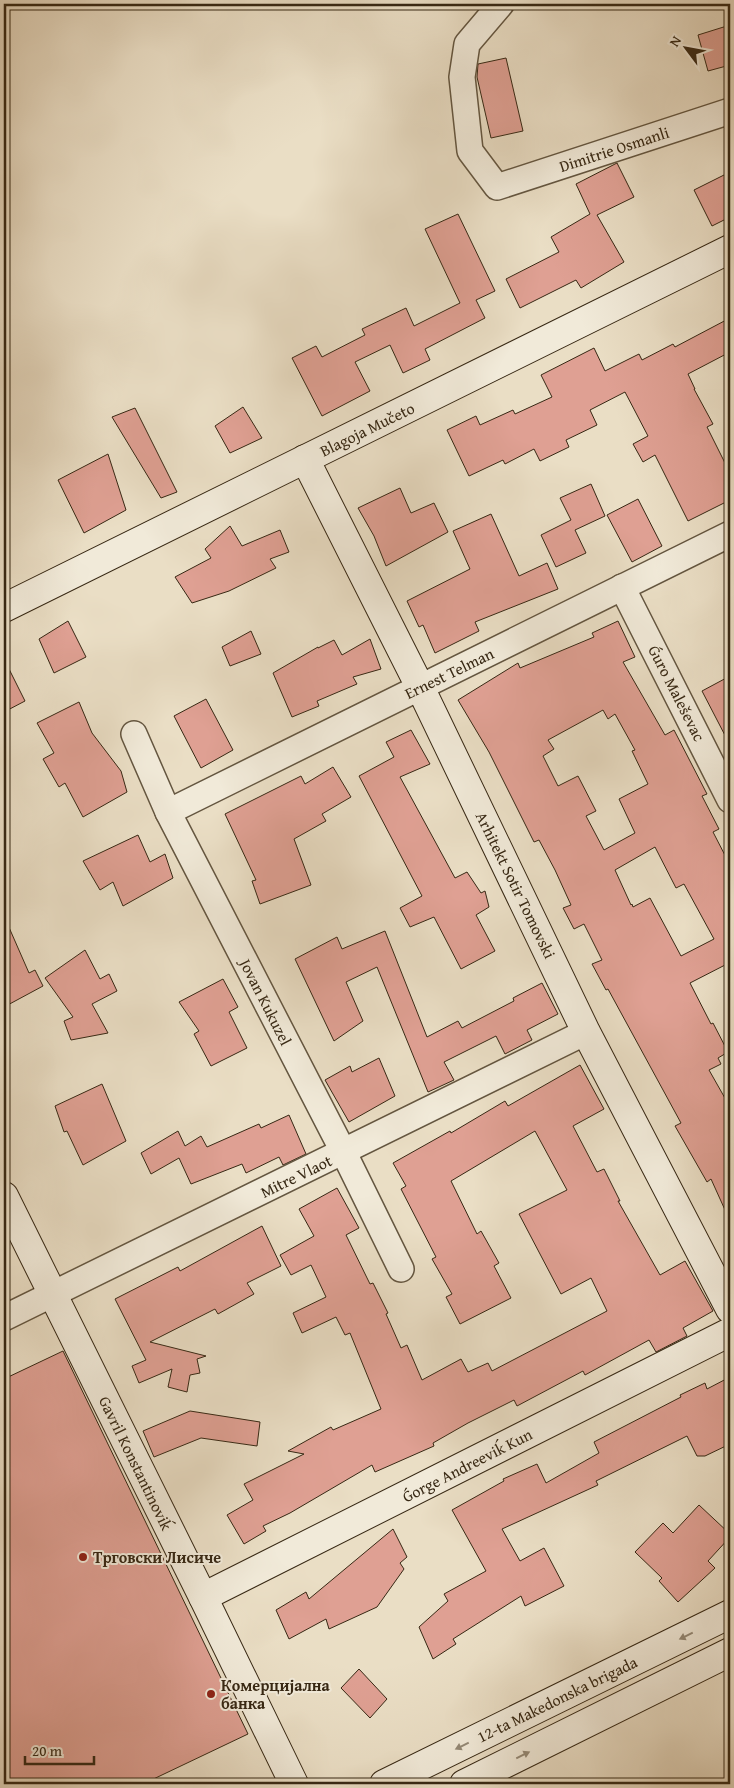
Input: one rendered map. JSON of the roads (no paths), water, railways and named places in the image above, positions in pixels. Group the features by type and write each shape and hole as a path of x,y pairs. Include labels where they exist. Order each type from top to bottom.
{"street":[{"name":"Dimitrie Osmanli","path":"501,4 467,44 462,77 470,151 497,187 730,111"},
{"name":"Blagoja Mučeto","path":"4,608 730,249"},
{"name":"Arhitekt Sotir Tomovski","path":"306,459 420,687 586,1032 730,1309"},
{"name":"Ernest Telman","path":"168,812 730,534"},
{"name":"Ǵuro Maleševac","path":"622,587 727,786"},
{"name":"Jovan Kukuzel","path":"134,734 168,812 344,1153 401,1269"},
{"name":"Mitre Vlaot","path":"4,1318 344,1153 586,1032"},
{"name":"Gavril Konstantinoviḱ","path":"4,1196 294,1784"},
{"name":"Ǵorge Andreeviḱ Kun","path":"203,1597 730,1332"},
{"name":"12-ta Makedonska brigada","path":"384,1784 730,1614"},
{"path":"464,1784 730,1652"}],"place":[{"name":"Трговски Лисиче","path":"83,1557"},
{"name":"Комерцијална банка","path":"211,1694"}]}
